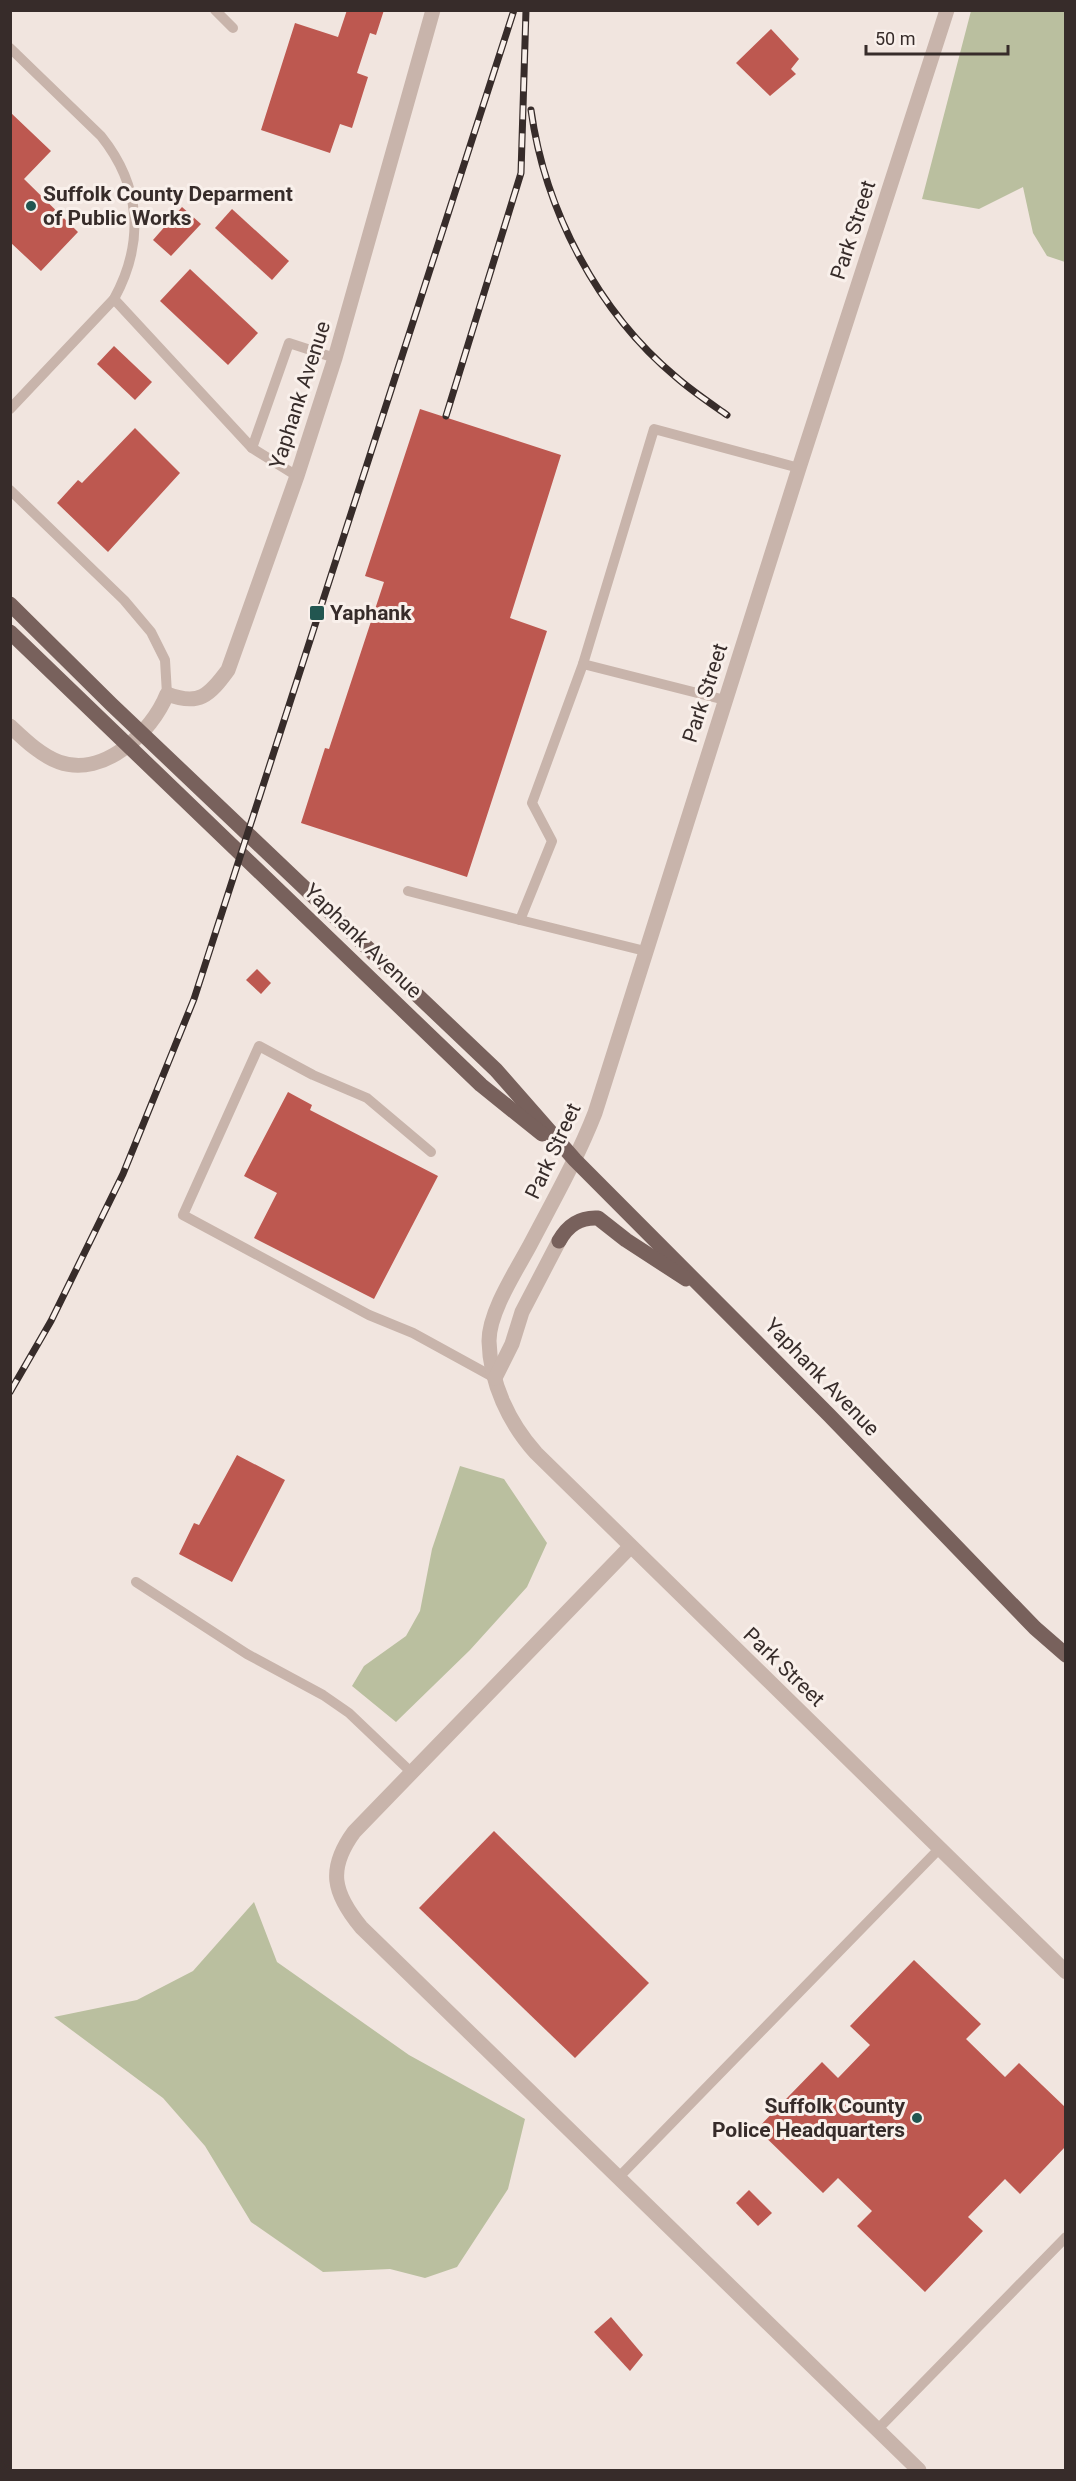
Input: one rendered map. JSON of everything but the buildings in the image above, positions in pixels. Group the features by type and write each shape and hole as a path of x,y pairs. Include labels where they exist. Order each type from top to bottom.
{"main road":[{"name":"Yaphank Avenue","path":"10,604 106,710 374,981 481,1085 575,1160"},
{"name":"Yaphank Avenue","path":"10,632 106,710 496,1070 575,1160 712,1295 1035,1628 1065,1655"},
{"path":"559,1241 564,1232 580,1219 598,1218 606,1221 626,1240 712,1295"},
{"name":"Yaphank Avenue","path":"1035,1628 1065,1667"}],"street":[{"name":"Yaphank Avenue","path":"167,694 190,700 202,697 217,685 228,670 297,476 335,358 433,10"},
{"name":"Park Street","path":"947,10 595,1113 575,1160 513,1277 494,1319 489,1340 495,1378 509,1416 526,1442 630,1547 1065,1972"},
{"path":"10,726 26,741 59,762 76,765 95,763 122,749 147,727 157,716 167,694"},
{"path":"495,1378 512,1344 522,1312 559,1241"},
{"path":"630,1547 354,1832 339,1856 336,1880 344,1904 361,1927 919,2470"}],"lane":[{"path":"215,10 233,28"},
{"path":"10,48 101,136 126,176 132,192 134,228 128,262 114,299 10,409"},
{"path":"114,299 252,448 297,476"},
{"path":"252,448 289,343 335,358"},
{"path":"520,920 552,842 532,803 583,664 654,429 799,468"},
{"path":"10,490 124,600 152,632 165,660 167,694"},
{"path":"583,664 725,700"},
{"path":"408,891 645,951"},
{"path":"431,1152 367,1098 313,1075 259,1046 183,1215 369,1315 413,1333 495,1378"},
{"path":"136,1582 247,1654 323,1695 349,1713 411,1772"},
{"path":"619,2177 940,1848"},
{"path":"877,2430 1065,2237"}],"green space":[{"path":"971,11 1065,11 1065,262 1047,256 1033,233 1023,187 979,209 922,199"},
{"path":"460,1466 504,1479 547,1543 527,1587 470,1650 396,1722 352,1686 364,1666 406,1636 420,1611 432,1549"},
{"path":"254,1902 277,1962 409,2055 525,2119 508,2189 457,2267 425,2278 390,2269 323,2272 251,2222 205,2146 163,2098 54,2017 137,2000 193,1971"}],"railway":[{"path":"10,1392 51,1321 123,1174 194,999 514,10"},
{"path":"446,416 521,173 526,10"},
{"path":"531,110 538,148 562,222 600,291 622,322 648,351 682,382 727,415"}],"place":[{"name":"Suffolk County Deparment of Public Works","path":"31,206"},
{"name":"Yaphank","path":"317,613"},
{"name":"Suffolk County Police Headquarters","path":"917,2118"}]}
